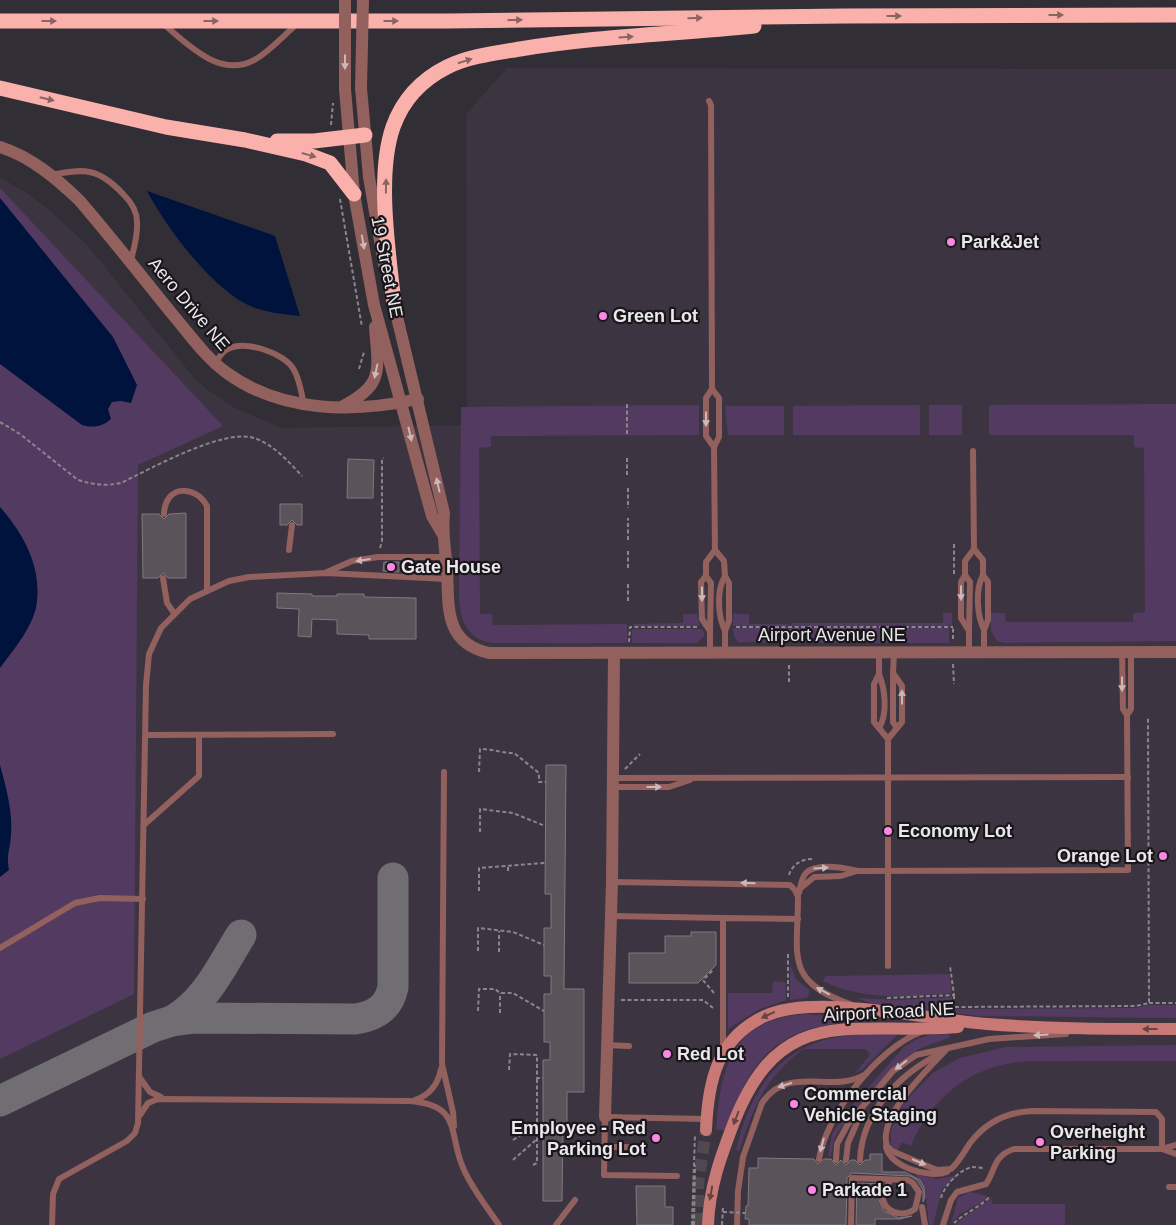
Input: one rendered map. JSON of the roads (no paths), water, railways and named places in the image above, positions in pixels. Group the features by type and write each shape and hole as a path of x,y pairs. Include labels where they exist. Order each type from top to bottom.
{"highway":[{"path":"394,304 386,203 388,150 393,128 404,102 413,90 428,78 448,66 469,59 534,47 588,39 681,34 845,16"},
{"path":"0,21 1176,16"},
{"path":"0,88 166,127 245,140 306,154 330,164 347,195"},
{"path":"245,140 314,142 364,135"}],"main road":[{"name":"Airport Road NE","path":"701,1128 709,1087 723,1055 737,1036 748,1026 778,1011 810,1007 868,1010 987,1024 1176,1029"},
{"name":"Airport Road NE","path":"708,1225 712,1184 743,1101 760,1071 780,1051 808,1036 834,1030 942,1028 987,1024"}],"street":[{"name":"19 Street NE","path":"345,0 345,89 348,136 347,195 374,305 432,516 442,533"},
{"name":"19 Street NE","path":"363,0 361,88 364,135 379,245 418,399 444,513 442,533 446,557 448,608 454,630 463,642 470,647 488,653"},
{"name":"Aero Drive NE","path":"0,147 32,162 51,175 79,200 215,363 228,374 267,396 304,404 340,408 375,407 418,399"},
{"path":"340,408 365,394 376,375 378,367 374,305"},
{"name":"Airport Avenue NE","path":"488,653 1176,652"},
{"path":"605,1117 615,778 614,653"}],"lane":[{"path":"159,21 206,58 222,64 243,64 258,58 300,21"},
{"path":"709,101 711,106 712,389 706,398 706,436 714,447"},
{"path":"51,175 71,171 95,172 111,180 134,209 137,220 137,232 130,262"},
{"path":"215,363 225,350 233,346 254,346 267,351 293,368 304,404"},
{"path":"710,653 710,631 702,619 702,582 706,576 706,562 715,550 714,447 719,437 719,398 712,389"},
{"path":"973,450 974,549 983,560 984,575 988,582 988,620 984,630 984,652"},
{"path":"164,514 165,506 175,493 185,490 194,492 202,498 207,506 208,589"},
{"path":"289,550 292,525"},
{"path":"969,652 969,630 960,618 960,582 965,575 964,561 974,549"},
{"path":"715,550 724,561 724,576 729,583 730,606 729,621 725,630 725,653"},
{"path":"326,573 352,561 378,558 446,557"},
{"path":"52,1225 53,1194 59,1179 128,1141 135,1133 138,1118 145,824 146,677 149,654 161,628 190,599 208,589 249,577 326,573 447,579"},
{"path":"163,578 167,603 174,613"},
{"path":"868,1010 839,1000 817,988 805,978 798,959 798,895 803,877 811,869 843,868 858,871 1128,870 1127,715 1131,709 1127,652"},
{"path":"879,653 878,674 874,684 874,722 888,740"},
{"path":"888,966 888,740 902,722 902,686 893,673 894,653"},
{"path":"146,735 333,734"},
{"path":"145,824 198,776 198,735"},
{"path":"409,1100 423,1097 432,1090 438,1080 442,1064 444,772"},
{"path":"615,778 669,787 695,778 1128,777"},
{"path":"612,882 786,884 793,887 798,895"},
{"path":"0,948 75,903 100,898 143,898"},
{"path":"611,916 798,918"},
{"path":"723,918 723,1055"},
{"path":"819,1159 827,1131 866,1074 903,1040 926,1031 942,1028"},
{"path":"836,1160 837,1144 840,1136 893,1071 916,1055 946,1050 989,1039 1124,1029"},
{"path":"606,1045 629,1046"},
{"path":"946,1050 908,1090 893,1116 886,1134 886,1143 892,1151 938,1170 951,1169 976,1136 992,1121 1024,1111 1156,1112 1162,1119 1162,1149"},
{"path":"860,1160 870,1121 885,1097 915,1067 946,1050"},
{"path":"442,1064 454,1112 456,1150 464,1172 499,1225"},
{"path":"738,1225 738,1191 743,1157 762,1103 768,1095 784,1084 849,1082 866,1074"},
{"path":"139,1075 141,1082 150,1092 170,1099"},
{"path":"138,1118 148,1103 158,1099 409,1100 427,1103 441,1110 451,1121 454,1133"},
{"path":"846,1160 848,1143 867,1101"},
{"path":"677,1176 604,1175 605,1117 701,1128"},
{"path":"943,1225 953,1195 960,1189 986,1184 995,1163 1006,1152 1020,1148 1162,1149 1176,1145"},
{"path":"605,1147 626,1147"},
{"path":"1162,1149 1176,1154"},
{"path":"851,1225 852,1178 908,1180 913,1183 918,1192 915,1209 903,1214 896,1214 887,1208 882,1196 889,1183"},
{"path":"556,1225 575,1200"},
{"path":"922,1206 925,1225"}],"water":[{"path":"147,191 275,236 300,316 257,309 230,294 189,253 165,221"},
{"path":"0,198 113,337 137,385 131,403 112,402 108,409 111,419 104,424 94,427 82,425 0,364"},
{"path":"0,507 16,528 29,550 38,588 35,610 28,628 0,668"},
{"path":"0,765 11,817 11,840 8,856 9,870 0,877"}],"tunnel":[{"path":"698,1225 698,1184 706,1130"}],"place":[{"name":"Park&Jet","path":"951,242"},
{"name":"Green Lot","path":"603,316"},
{"name":"Gate House","path":"391,567"},
{"name":"Economy Lot","path":"888,831"},
{"name":"Orange Lot","path":"1163,856"},
{"name":"Red Lot","path":"667,1054"},
{"name":"Commercial Vehicle Staging","path":"794,1104"},
{"name":"Employee - Red Parking Lot","path":"656,1138"},
{"name":"Overheight Parking","path":"1040,1142"},
{"name":"Parkade 1","path":"812,1190"}]}
